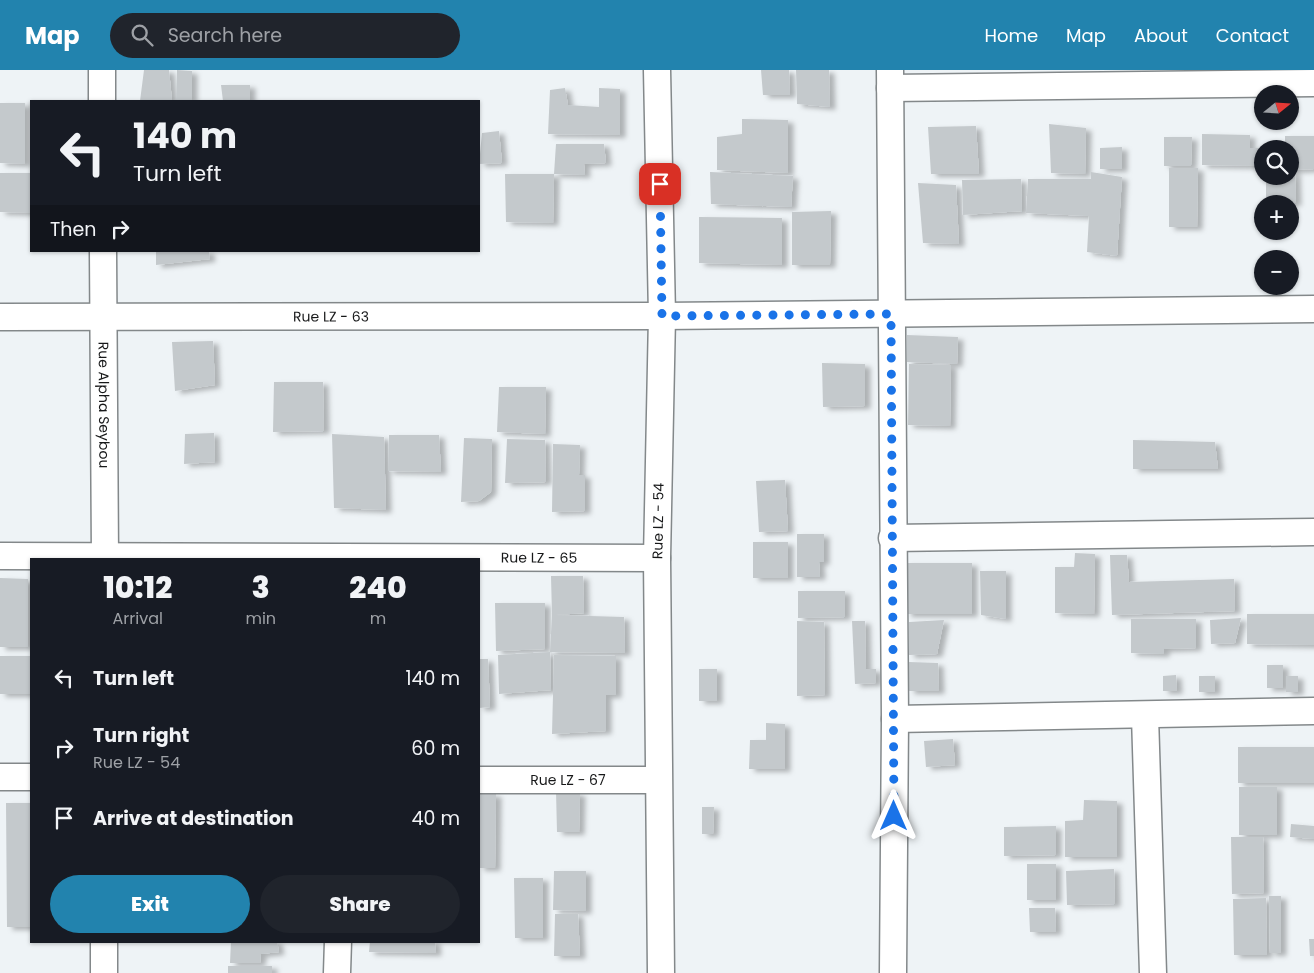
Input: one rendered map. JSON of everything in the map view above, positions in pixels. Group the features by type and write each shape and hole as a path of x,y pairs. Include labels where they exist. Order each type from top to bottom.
{"street":[{"path":"102,70 102,100"},
{"name":"Rue LZ - 54","path":"658,70 662,316 658,558 658,780 661,973"},
{"path":"893,973 895,719 892,538 890,79 1314,83"},
{"name":"Rue Alpha Seybou","path":"103,252 104,557"},
{"name":"Rue LZ - 63","path":"0,317 662,316 1314,309"},
{"path":"892,538 1314,532"},
{"name":"Rue LZ - 65","path":"0,556 658,558"},
{"path":"895,719 1145,716 1314,711"},
{"path":"1145,716 1153,973"},
{"path":"0,777 30,777"},
{"name":"Rue LZ - 67","path":"480,780 658,780"},
{"path":"104,943 104,973"},
{"path":"338,943 338,973"}],"building":[{"path":"144,70 169,70 172,100 140,100"},
{"path":"177,70 192,71 192,100 176,100"},
{"path":"761,70 789,70 790,95 763,95"},
{"path":"796,70 829,70 830,107 797,104"},
{"path":"221,85 250,85 250,100 223,100"},
{"path":"565,88 568,105 599,107 599,88 620,89 620,135 548,134 550,90"},
{"path":"0,103 25,103 25,164 0,163"},
{"path":"742,119 788,120 788,173 717,170 717,137 742,134"},
{"path":"1049,124 1086,128 1085,174 1051,173"},
{"path":"976,126 979,174 931,174 928,127"},
{"path":"499,131 502,163 480,164 482,133"},
{"path":"1202,134 1250,135 1250,148 1254,148 1254,166 1202,165"},
{"path":"1285,136 1314,136 1314,169 1299,170 1299,140 1285,140"},
{"path":"1164,137 1192,137 1191,166 1164,166"},
{"path":"556,144 604,144 606,163 584,164 585,175 554,174"},
{"path":"1122,147 1122,169 1100,169 1100,148"},
{"path":"1169,168 1198,168 1197,227 1169,227"},
{"path":"710,172 793,176 791,207 711,204"},
{"path":"1091,172 1122,177 1117,256 1087,252 1089,216 1026,213 1028,179 1091,179"},
{"path":"0,173 30,173 30,213 0,212"},
{"path":"505,174 554,174 553,223 506,222"},
{"path":"1021,179 1022,211 963,215 962,180"},
{"path":"918,183 956,185 959,244 923,243"},
{"path":"1266,185 1295,185 1296,195 1266,195"},
{"path":"831,211 830,265 792,265 792,212"},
{"path":"699,217 782,218 782,265 699,263"},
{"path":"156,252 209,252 210,259 156,265"},
{"path":"907,335 958,337 957,364 907,362"},
{"path":"213,341 215,385 175,391 172,342"},
{"path":"822,363 865,364 865,406 823,407"},
{"path":"909,364 951,365 950,426 908,425"},
{"path":"274,382 323,382 324,431 273,432"},
{"path":"499,387 546,387 545,434 497,432"},
{"path":"214,433 215,462 184,464 185,434"},
{"path":"332,434 384,437 386,510 334,508"},
{"path":"389,435 439,435 441,472 388,471"},
{"path":"464,438 492,439 491,492 479,501 461,502"},
{"path":"507,439 545,440 546,482 505,483"},
{"path":"1133,440 1215,442 1218,469 1133,469"},
{"path":"553,444 580,445 579,475 585,475 585,511 552,512"},
{"path":"785,480 788,531 759,532 756,481"},
{"path":"797,534 824,534 824,562 819,562 820,577 797,577"},
{"path":"753,542 788,542 788,578 753,578"},
{"path":"1075,553 1095,554 1094,614 1055,613 1055,567 1074,567"},
{"path":"1110,555 1127,555 1129,582 1234,579 1235,611 1112,615"},
{"path":"906,563 972,563 972,614 906,614"},
{"path":"980,571 1006,571 1006,619 981,615"},
{"path":"551,576 583,576 584,613 556,615 624,617 625,653 550,652 552,615"},
{"path":"0,578 28,579 28,647 0,647"},
{"path":"798,591 845,591 845,617 798,618"},
{"path":"495,603 545,603 545,649 496,651"},
{"path":"1247,614 1314,614 1314,645 1247,644"},
{"path":"1241,618 1235,643 1211,644 1210,620"},
{"path":"1131,619 1196,619 1196,648 1164,649 1164,654 1131,653"},
{"path":"944,620 937,654 909,655 909,622"},
{"path":"797,621 824,622 825,695 797,696"},
{"path":"852,621 865,621 866,669 876,669 876,683 855,684"},
{"path":"550,652 551,690 499,694 498,655"},
{"path":"554,655 616,656 616,695 606,695 606,731 552,734"},
{"path":"0,656 30,656 30,694 0,694"},
{"path":"480,659 488,659 490,707 480,708"},
{"path":"909,662 938,663 939,691 909,691"},
{"path":"1267,665 1283,665 1283,688 1267,688"},
{"path":"699,669 717,669 717,701 699,701"},
{"path":"1176,675 1177,691 1163,691 1163,676"},
{"path":"1199,676 1215,676 1215,692 1199,692"},
{"path":"1286,676 1298,676 1298,692 1286,692"},
{"path":"766,723 785,724 785,769 749,769 750,740 766,740"},
{"path":"953,739 955,765 926,767 924,741"},
{"path":"1238,747 1314,747 1314,783 1238,783"},
{"path":"1239,787 1277,787 1277,835 1239,835"},
{"path":"556,791 580,793 579,832 557,832"},
{"path":"480,793 496,794 495,868 480,868"},
{"path":"1084,800 1117,801 1117,857 1065,857 1065,821 1083,820"},
{"path":"6,803 30,803 30,927 7,927"},
{"path":"702,807 714,807 713,834 702,834"},
{"path":"1291,824 1314,826 1314,839 1290,837"},
{"path":"1056,826 1056,855 1004,856 1004,827"},
{"path":"1231,837 1263,837 1264,893 1232,894"},
{"path":"1027,864 1056,864 1056,900 1027,900"},
{"path":"1114,869 1115,904 1067,905 1066,871"},
{"path":"554,871 586,871 586,911 553,910"},
{"path":"514,878 543,878 543,938 515,938"},
{"path":"1269,896 1281,896 1281,953 1270,953"},
{"path":"1266,898 1267,955 1234,955 1233,899"},
{"path":"1029,908 1055,908 1056,932 1030,932"},
{"path":"555,914 578,914 580,956 554,956"},
{"path":"1309,939 1314,939 1314,956 1310,956"},
{"path":"231,943 277,943 279,952 261,954 260,963 230,963"},
{"path":"370,943 435,943 436,953 369,952"},
{"path":"228,966 272,966 272,973 228,973"}],"route":[{"path":"660,184 662,316 891,314 895,719 894,816"}]}
